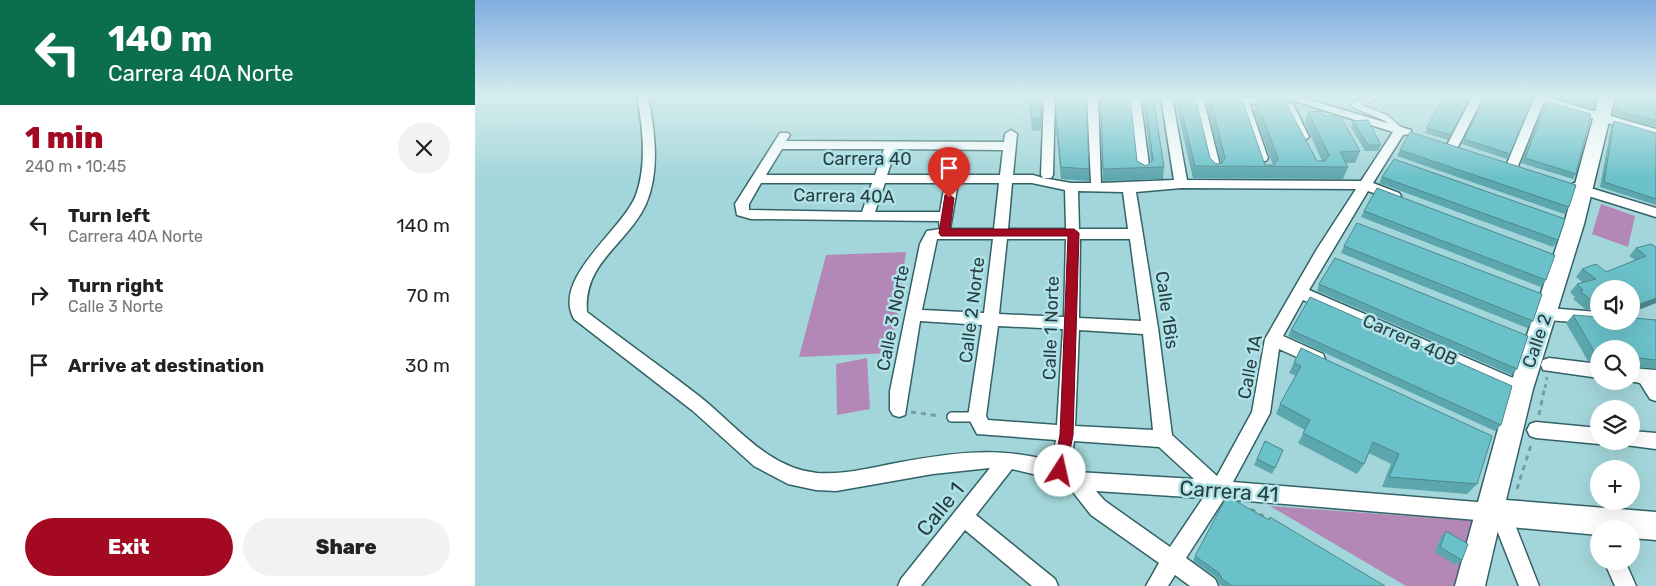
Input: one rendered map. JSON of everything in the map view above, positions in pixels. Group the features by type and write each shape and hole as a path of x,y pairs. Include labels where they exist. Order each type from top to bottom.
{"street":[{"name":"Carrera 41","path":"647,124 645,184 639,205 595,260 582,280 576,299 579,316 701,408 763,464 785,475 808,481 827,483 950,462 1008,460 1035,463 1068,476 1219,490 1502,506 1590,525"},
{"path":"1047,175 1049,124"},
{"path":"1094,124 1096,181"},
{"path":"1138,124 1144,172"},
{"path":"1171,124 1181,184"},
{"path":"1204,124 1215,170"},
{"path":"1250,124 1267,172"},
{"path":"1298,124 1309,150"},
{"path":"1341,124 1345,128"},
{"path":"1377,124 1417,136"},
{"path":"1452,147 1464,124"},
{"path":"1512,166 1527,124"},
{"name":"Calle 2","path":"1470,586 1502,506 1497,443 1521,389 1527,337 1544,302 1555,255 1570,222 1573,187 1597,124"},
{"path":"1639,124 1656,133"},
{"name":"Calle 1A","path":"1156,586 1219,490 1261,413 1273,339 1343,218 1387,159 1400,130"},
{"path":"756,179 781,140 891,146 867,216"},
{"name":"Calle 2 Norte","path":"891,146 1010,140 980,423"},
{"name":"Carrera 40","path":"756,179 1033,179 1049,184 1071,187"},
{"name":"Carrera 40A","path":"756,179 742,204 742,212 751,215 945,217"},
{"name":"Calle 3 Norte","path":"899,410 899,391 927,244 938,234 945,217 952,179"},
{"path":"1071,187 1129,188 1181,184 1365,186 1410,202"},
{"name":"Calle 1 Norte","path":"1068,476 1067,435 1074,233 1071,187"},
{"path":"1573,187 1656,213"},
{"name":"Calle 1Bis","path":"1129,188 1151,328 1163,439"},
{"path":"1343,218 1361,225"},
{"path":"938,234 1136,234"},
{"path":"1322,253 1339,260"},
{"name":"Carrera 40B","path":"1299,292 1521,389"},
{"path":"1544,302 1590,315"},
{"path":"914,315 1151,328"},
{"path":"1273,339 1335,368"},
{"path":"1549,365 1590,370"},
{"path":"1644,376 1656,394"},
{"path":"980,423 1067,435 1163,439 1219,490"},
{"path":"1536,430 1590,435"},
{"path":"1640,440 1656,441"},
{"name":"Calle 1","path":"909,586 965,518 1008,460"},
{"path":"1068,476 1098,508 1208,586"},
{"path":"1502,506 1529,586"},
{"path":"965,518 1048,586"},
{"name":"Carrera 41","path":"1640,526 1656,526"},
{"path":"1618,570 1626,586"}],"lane":[{"path":"1393,124 1400,130"},
{"path":"952,417 980,423"}],"path":[{"path":"1502,506 1536,430 1549,365"},
{"path":"899,410 952,417"},
{"path":"1249,508 1274,523"}],"shaded area":[{"path":"1601,204 1635,216 1628,247 1592,234"},
{"path":"906,252 892,353 799,357 826,255"},
{"path":"867,358 870,409 837,415 836,364"},
{"path":"1270,506 1477,521 1456,586 1406,586"}],"building":[{"path":"1057,124 1087,124 1089,169 1061,167"},
{"path":"1102,124 1133,124 1137,161 1146,166 1153,160 1148,124 1157,124 1164,167 1103,169"},
{"path":"1185,124 1202,124 1210,158 1216,164 1222,163 1225,158 1217,124 1251,124 1265,165 1274,165 1278,159 1265,124 1297,124 1317,161 1325,161 1329,155 1314,124 1345,124 1360,151 1340,152 1348,167 1195,166"},
{"path":"1355,124 1370,124 1381,145 1368,145"},
{"path":"1429,124 1456,124 1451,135 1427,128"},
{"path":"1471,124 1522,124 1510,154 1464,139"},
{"path":"1538,124 1588,124 1576,174 1525,158"},
{"path":"1613,124 1626,124 1656,133 1656,199 1604,182"},
{"path":"1410,132 1576,185 1569,207 1400,150"},
{"path":"1394,159 1565,219 1558,240 1382,177"},
{"path":"1377,188 1555,255 1546,280 1364,211"},
{"path":"1357,223 1542,294 1533,321 1344,246"},
{"path":"1651,244 1656,247 1656,298 1640,304 1640,280 1592,280 1596,279 1582,269 1596,264 1606,272 1646,256 1636,248"},
{"path":"1335,258 1528,336 1517,369 1319,284"},
{"path":"1590,281 1590,299 1580,291 1583,290 1577,284"},
{"path":"1310,297 1512,386 1501,425 1291,330"},
{"path":"1573,315 1590,316 1590,330 1640,330 1640,319 1656,320 1656,360 1640,358 1640,340 1590,340 1590,344"},
{"path":"1301,348 1492,436 1477,484 1389,477 1399,454 1373,442 1364,464 1303,433 1310,420 1280,404 1301,366 1294,363"},
{"path":"1265,441 1283,450 1275,468 1257,459"},
{"path":"1227,496 1269,520 1270,517 1385,586 1232,586 1222,579 1219,573 1195,556"},
{"path":"1446,531 1468,544 1462,560 1440,547"}],"route":[{"path":"949,198 945,217 945,233 1074,233 1067,435 1060,471"}]}
